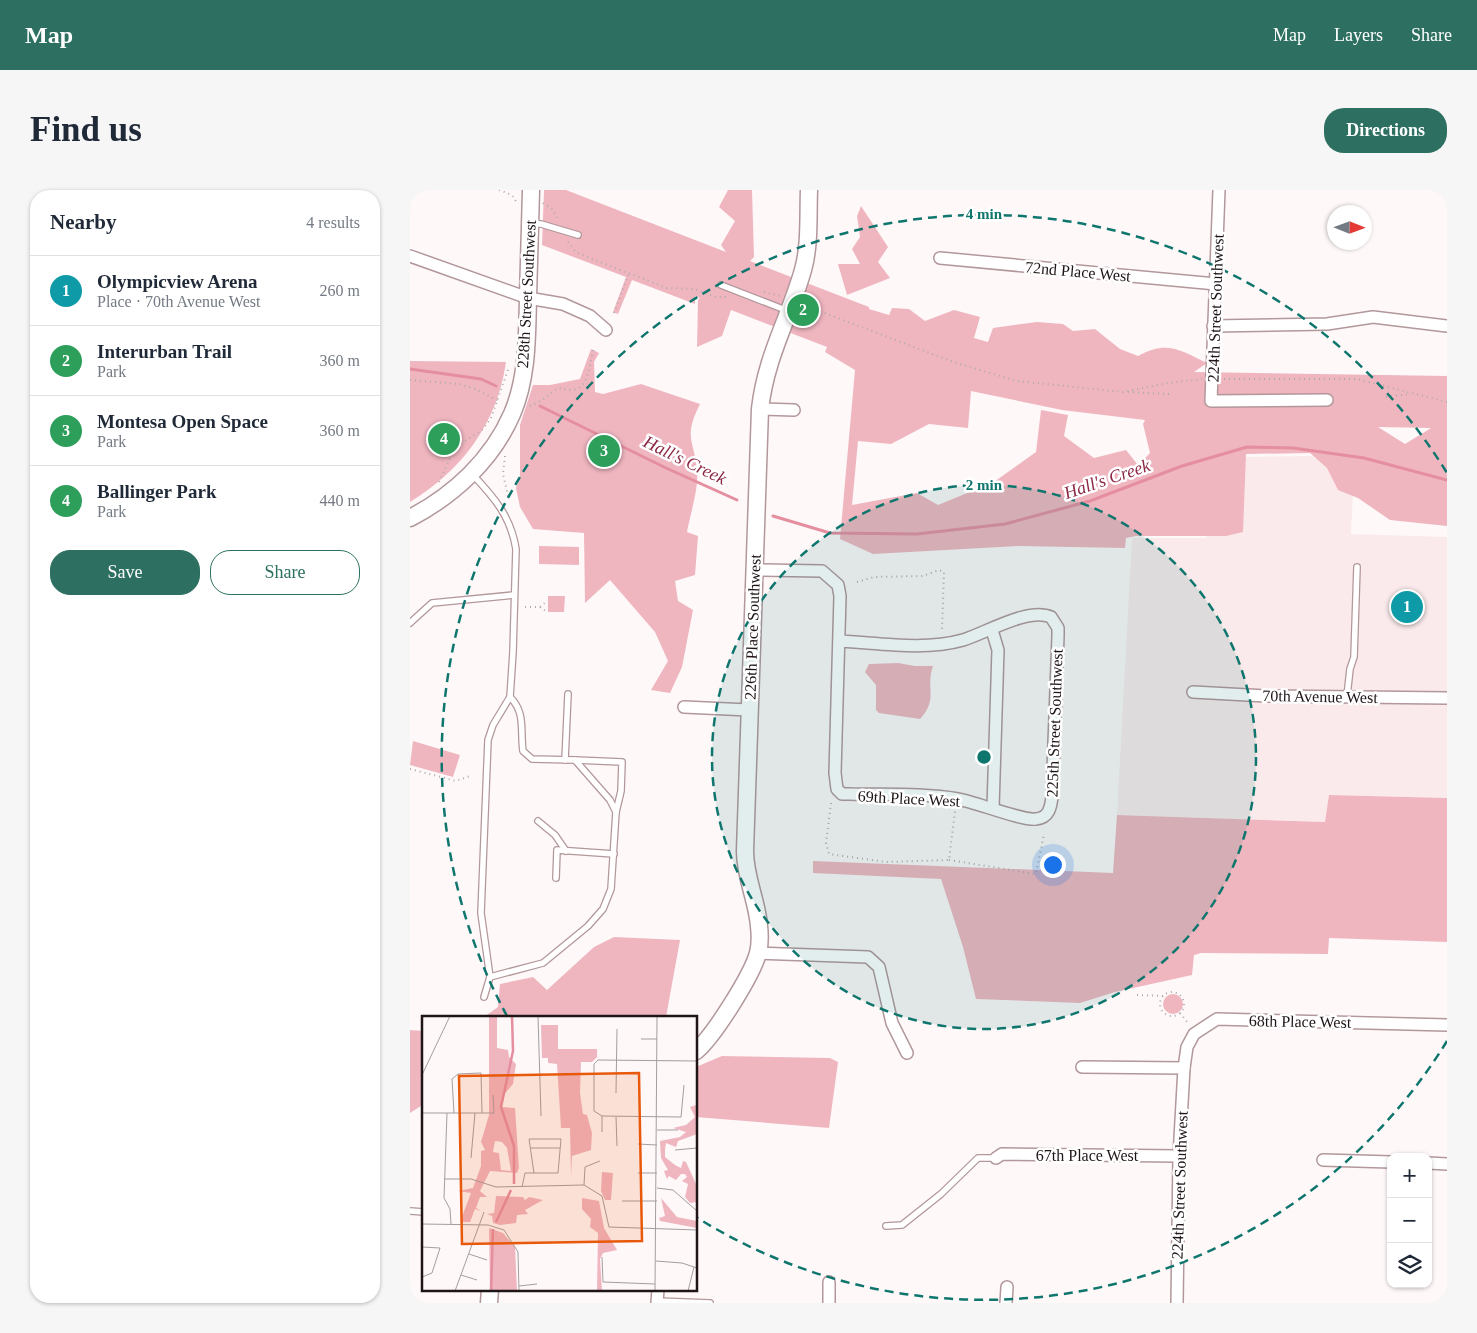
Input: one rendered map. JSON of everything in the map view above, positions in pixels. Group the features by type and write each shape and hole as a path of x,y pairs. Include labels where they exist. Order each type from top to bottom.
{"street":[{"name":"226th Place Southwest","path":"698,1049 720,1021 752,967 758,953 760,927 745,867 760,408 763,381 792,304 806,252 809,190"},
{"name":"224th Street Southwest","path":"1219,190 1212,401 1327,400"},
{"name":"228th Street Southwest","path":"410,518 446,496 472,474 505,427 517,400 526,351 530,224 535,196"},
{"path":"410,256 528,298 562,304 590,316 606,330"},
{"name":"72nd Place West","path":"940,258 1216,284"},
{"path":"1213,326 1327,324 1373,317 1447,326"},
{"path":"760,408 794,410"},
{"path":"754,570 822,571 832,577 838,585 840,596 839,641 921,645 941,644 992,630 998,650 992,808"},
{"name":"225th Street Southwest","path":"992,630 1008,621 1039,614 1051,617 1055,622 1058,636 1052,796 1049,811 1040,819"},
{"name":"69th Place West","path":"839,641 834,773 837,790 842,794 940,797 992,808 1033,820 1040,819"},
{"name":"70th Avenue West","path":"1193,692 1266,696 1447,698"},
{"path":"684,708 749,710"},
{"path":"758,953 868,957 879,966 892,1023 907,1053"},
{"name":"68th Place West","path":"1184,1068 1187,1047 1194,1034 1218,1019 1447,1025"},
{"path":"1082,1067 1184,1068"},
{"name":"224th Street Southwest","path":"1177,1303 1179,1156 1184,1068"},
{"name":"67th Place West","path":"996,1158 1002,1154 1179,1156"},
{"path":"1323,1160 1387,1162"},
{"path":"1432,1164 1447,1164"},
{"path":"828,1303 829,1282"},
{"path":"1006,1303 1007,1287"},
{"path":"489,1303 490,1290"}],"lane":[{"path":"530,224 541,224 578,235"},
{"path":"721,285 745,294 792,304"},
{"path":"472,474 496,499 513,533 516,549 510,697 488,740 481,913 490,977 484,997"},
{"path":"1347,696 1350,669 1354,657 1357,567"},
{"path":"410,623 432,603 514,595"},
{"path":"565,760 568,694"},
{"path":"490,977 542,963 588,926 603,909 611,889 616,812 621,790 622,762 532,759 523,751 522,718 518,705 510,697"},
{"path":"575,760 610,800 616,812"},
{"path":"538,821 555,835 566,850"},
{"path":"556,878 557,850 614,854"},
{"path":"886,1226 902,1225 941,1194 978,1158 996,1158"},
{"path":"657,1298 710,1303"}],"path":[{"path":"500,190 512,195 516,202"},
{"path":"535,196 552,209 571,247 576,252 667,288 695,289 715,297 765,292 792,304 956,364 1017,381 1123,392 1170,394"},
{"path":"614,313 629,273"},
{"path":"525,408 541,401 558,388 570,390 582,383 589,373 595,347"},
{"path":"436,485 445,473 452,452 459,444 488,424 510,366"},
{"path":"1123,392 1168,383 1204,379"},
{"path":"1222,379 1357,380 1447,402"},
{"path":"410,380 459,384 475,389 498,401"},
{"path":"1386,397 1412,394"},
{"path":"505,455 503,474 509,500"},
{"path":"857,582 874,577 923,576 939,570 944,572 942,631"},
{"path":"540,607 546,602"},
{"path":"525,607 540,607 547,612"},
{"path":"410,769 456,781 470,776"},
{"path":"831,803 826,843 829,854 886,862 949,860 1036,874 1044,834"},
{"path":"949,860 955,811"},
{"path":"1137,995 1164,996 1172,992 1182,996 1185,1003 1180,1013 1172,1016 1165,1013 1160,1006 1164,996"},
{"path":"1180,1013 1189,1025"}],"shaded area":[{"path":"544,190 566,190 726,252 721,245 735,221 719,207 728,190 752,190 754,257 750,261 869,307 869,309 889,315 892,308 909,309 925,321 954,310 980,317 974,338 988,342 993,328 1037,322 1063,324 1073,331 1095,329 1120,349 1138,356 1148,351 1165,348 1181,351 1207,363 1194,372 1447,376 1447,526 1390,520 1358,498 1338,490 1327,468 1310,453 1246,454 1243,532 1226,536 1136,536 1126,538 1125,548 1018,546 873,554 840,539 855,370 825,352 827,347 731,310 722,336 697,347 698,300 700,298 695,296 695,304 632,280 618,314 613,312 626,277 542,245","holes":["971,391 1062,410 1145,420 1143,424 1150,453 1138,465 1126,450 1094,458 1064,436 1068,415 1041,410 1036,452 994,482 938,505 917,493 852,505 858,441 891,444 929,424 968,428","1378,427 1431,428 1405,444"]},
{"path":"861,206 888,247 878,262 890,278 847,295 838,264 860,264 852,249 860,237 857,216"},
{"path":"591,349 599,353 594,362 595,392 603,394 641,384 700,404 691,431 697,478 696,493 687,532 698,536 695,575 675,581 678,601 693,610 682,667 670,693 651,690 668,661 655,632 610,580 585,603 584,533 533,529 520,507 516,488 520,477 520,425 533,385 550,385 580,379"},
{"path":"410,361 506,362 495,406 474,443 446,475 410,502"},
{"path":"1311,456 1354,471 1351,534 1447,537 1447,798 1329,795 1326,822 1117,815 1132,538 1206,538 1216,466 1244,457"},
{"path":"539,546 579,547 579,565 539,564"},
{"path":"548,596 565,596 564,612 548,612"},
{"path":"898,663 915,666 933,666 929,705 920,719 879,713 876,710 876,685 865,672 869,664"},
{"path":"413,741 460,755 453,777 410,765"},
{"path":"1329,795 1447,798 1447,942 1329,938 1328,954 1201,953 1194,955 1192,975 1115,992 1080,1003 976,999 963,947 941,879 813,873 813,861 1113,873 1117,815 1325,822"},
{"path":"614,937 680,940 666,1016 485,1016 498,1007 500,984 533,977 547,990 594,947"},
{"path":"1169,994 1177,994 1183,1000 1183,1008 1177,1014 1169,1014 1163,1008 1163,1000"},
{"path":"410,1030 422,1031 422,1105 410,1113"},
{"path":"722,1056 830,1058 838,1062 829,1128 698,1117 698,1066"}],"waterway":[{"name":"Hall's Creek","path":"410,369 481,379 496,386"},
{"name":"Hall's Creek","path":"540,406 666,468 737,500"},
{"name":"Hall's Creek","path":"773,516 830,533 917,534 1005,524 1090,501 1182,466 1247,447 1293,448 1364,458 1447,480"}],"place":[{"name":"Interurban Trail","path":"803,310"},
{"name":"Ballinger Park","path":"444,439"},
{"name":"Montesa Open Space","path":"604,451"},
{"name":"Olympicview Arena","path":"1407,607"}]}
